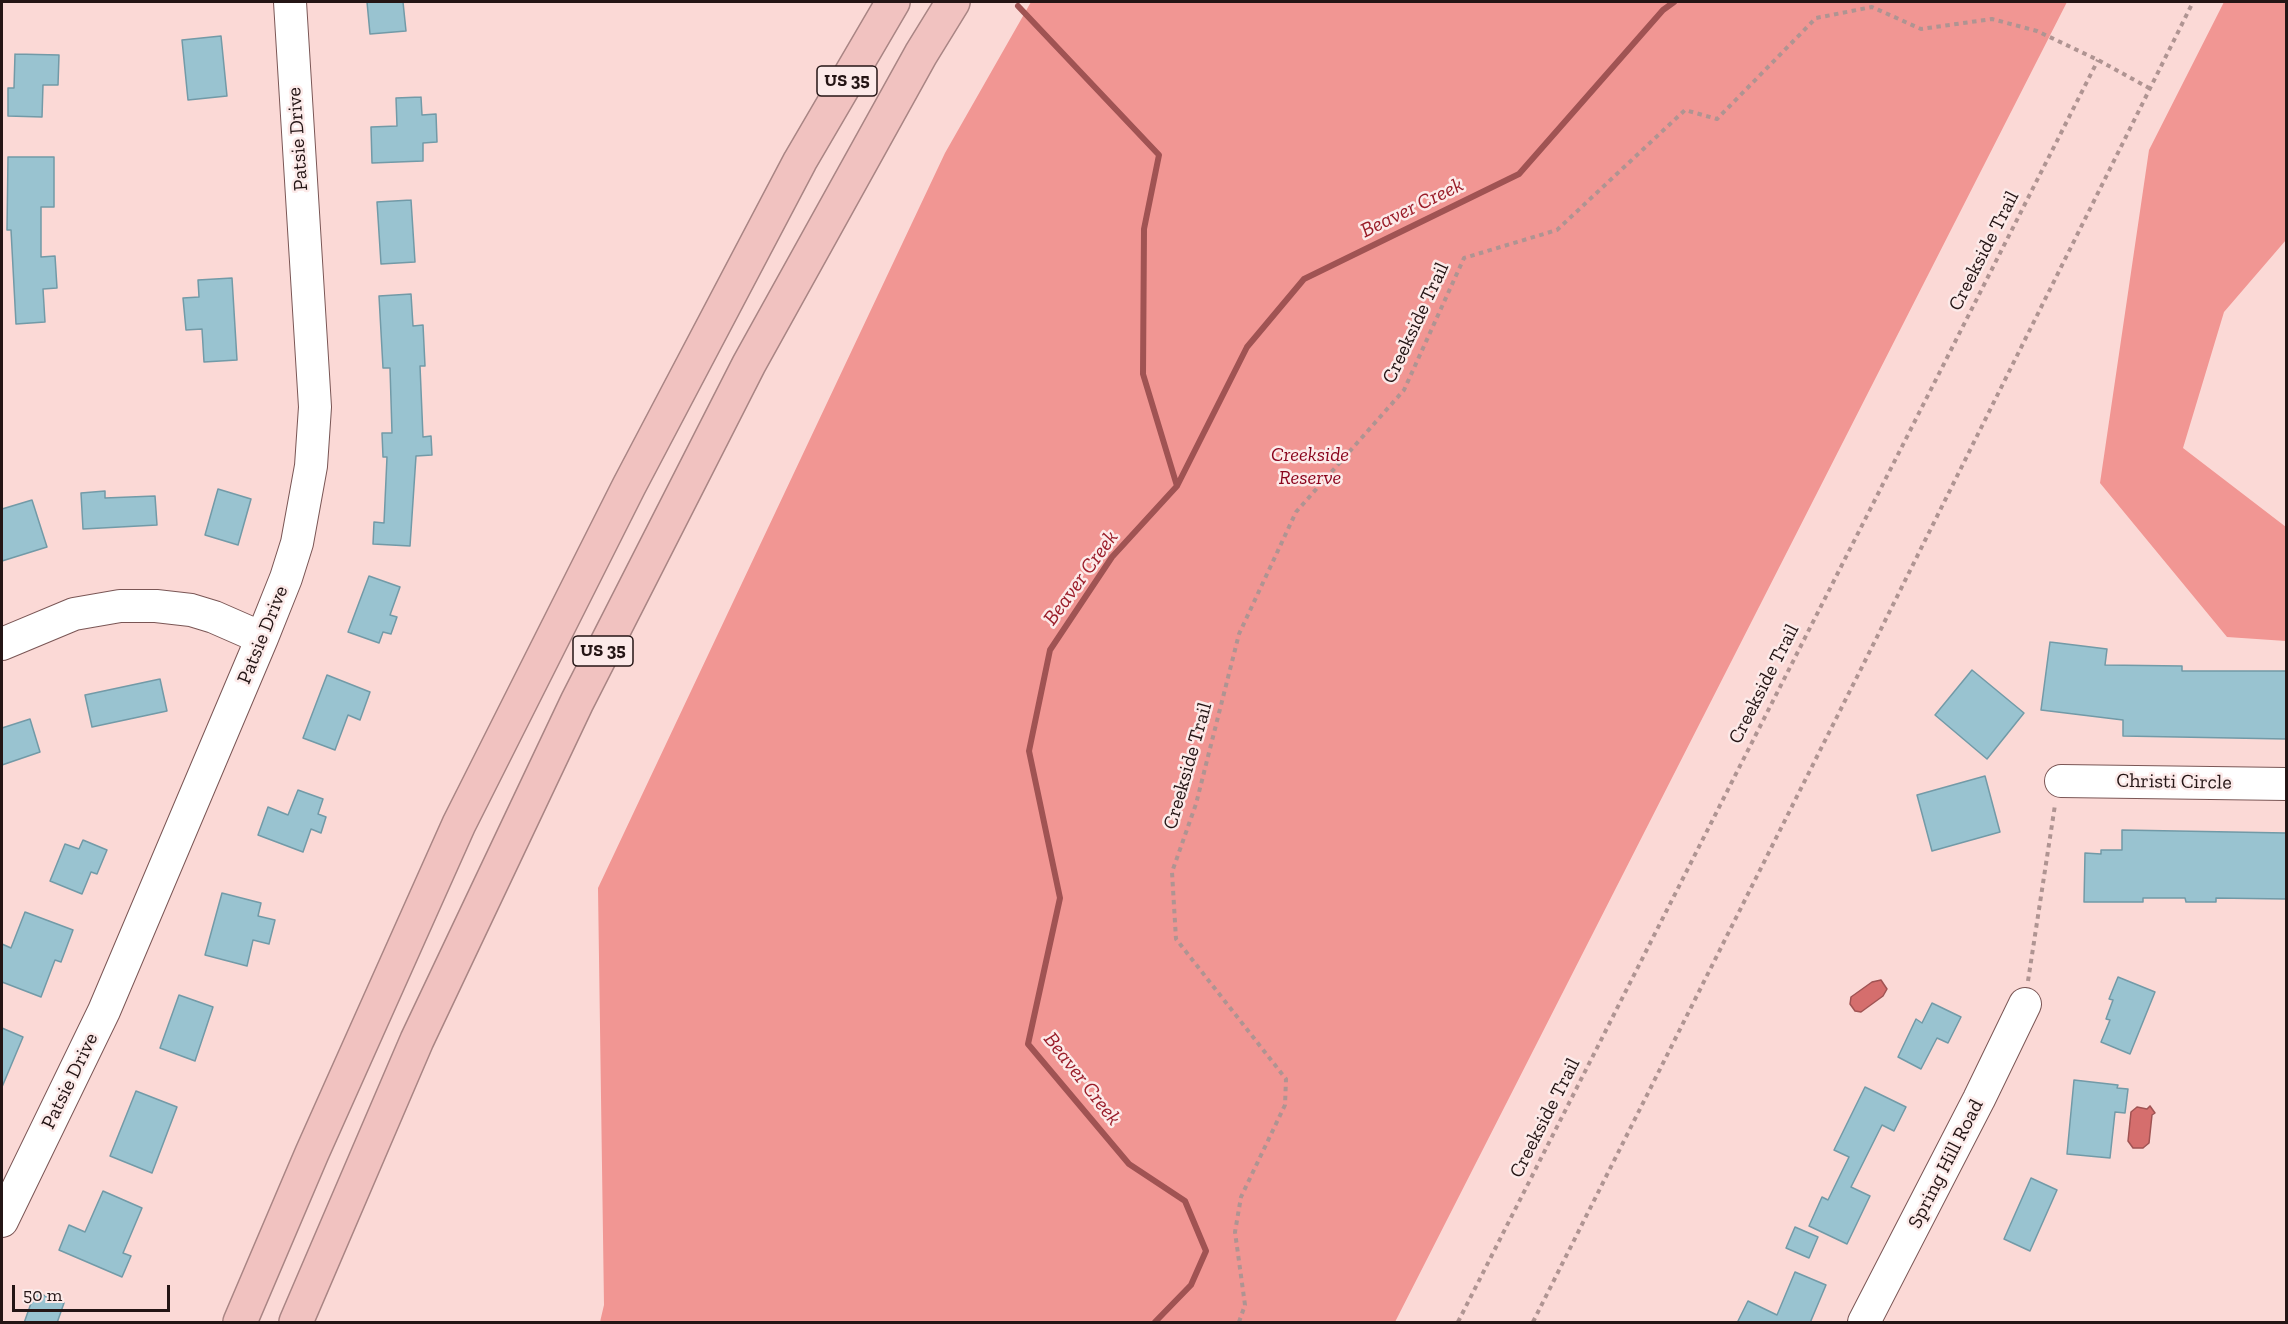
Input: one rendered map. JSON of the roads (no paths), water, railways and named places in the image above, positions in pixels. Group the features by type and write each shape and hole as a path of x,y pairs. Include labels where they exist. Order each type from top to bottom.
{"highway":[{"path":"800,161 868,2"},
{"name":"US 35","path":"240,1323 316,1142 459,824 629,486 800,161 893,2"},
{"name":"US 35","path":"296,1323 417,1040 577,702 749,364 921,54 953,2"}],"street":[{"name":"Patsie Drive","path":"2,1221 104,1011 262,638 297,543 311,466 315,407 290,2"},
{"path":"2,644 74,614 120,606 156,606 191,610 214,617 262,638"},
{"name":"Christi Circle","path":"2061,781 2286,784"},
{"name":"Spring Hill Road","path":"1864,1323 2025,1004"}],"waterway":[{"name":"Beaver Creek","path":"1155,1322 1191,1285 1206,1251 1185,1201 1129,1164 1028,1044 1060,898 1029,751 1050,650 1112,557 1177,486 1247,347 1304,279 1519,174 1663,10 1674,2"},
{"path":"1018,6 1159,155 1144,229 1143,374 1177,486"}],"park label":[{"name":"Creekside Reserve","path":"1310,466"}]}
